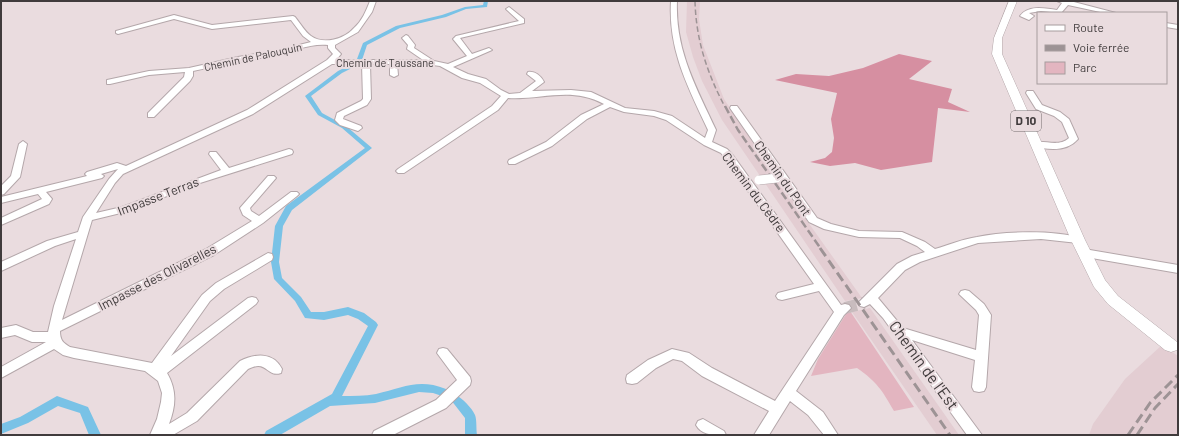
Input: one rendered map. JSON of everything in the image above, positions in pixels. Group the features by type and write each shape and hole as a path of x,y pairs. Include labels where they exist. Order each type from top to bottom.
{"main road":[{"name":"D 10","path":"1014,1 998,38 997,54 1081,246 1099,283 1113,300 1171,346"}],"street":[{"path":"1,200 64,183 105,177 215,130 250,112 330,62 337,54 332,48 333,43 356,31 369,12 373,1"},
{"path":"401,171 496,108 506,95 574,92 586,93 595,96 609,105 624,110 665,116 675,120 707,143 712,130 686,72 676,38 672,14 674,1"},
{"path":"1025,14 1027,11 1038,11 1042,9 1059,12 1064,2 1078,3 1106,12"},
{"path":"471,56 457,38 523,22 509,9"},
{"path":"118,32 174,17 212,27 293,18 310,40 317,42"},
{"path":"1167,25 1178,27"},
{"path":"406,37 405,38 412,45 410,49 431,62"},
{"name":"Chemin de Palouquin","path":"110,82 149,73 189,70 238,59 275,53 317,42 333,43"},
{"path":"449,66 489,50"},
{"name":"Chemin de Taussane","path":"330,62 431,62 449,66 466,76 479,79 489,85 494,91 506,95"},
{"path":"358,128 343,123 339,120 340,115 367,99 366,62"},
{"path":"393,62 394,75"},
{"name":"Chemin de Palouquin","path":"151,115 187,79 189,76 189,70"},
{"path":"522,95 540,82 538,78 531,74"},
{"path":"1030,93 1040,108 1057,114 1066,121 1074,139 1067,144 1057,146 1036,144"},
{"path":"512,162 549,144 584,117 609,105"},
{"name":"Chemin du Pont","path":"734,108 779,178 809,215 820,224 859,234 902,235 921,244 934,254"},
{"name":"Chemin du Cèdre","path":"707,143 724,150 823,286 843,310 788,393"},
{"path":"1,192 15,177 23,144"},
{"name":"Impasse Terras","path":"88,217 103,216 125,210 178,188 289,152"},
{"path":"213,154 227,171"},
{"path":"54,336 88,217 105,177 112,166 120,171"},
{"path":"259,221 247,213 245,208 271,178"},
{"path":"748,182 779,178"},
{"path":"1,222 46,202 48,199 40,190"},
{"name":"Impasse des Olivarelles","path":"1,373 54,336 210,252 259,221 294,194"},
{"path":"1,267 58,241 71,236 83,234"},
{"path":"934,254 977,240 1041,236 1178,269"},
{"name":"Chemin de l'Est","path":"934,254 916,259 901,267 867,301 882,309 899,330 975,435"},
{"path":"156,371 206,298 220,286 268,257"},
{"path":"782,296 823,286"},
{"path":"966,294 980,307 985,315 979,387"},
{"path":"156,371 252,301"},
{"path":"1,333 16,330 32,337 54,336"},
{"path":"899,330 981,358"},
{"path":"54,336 67,351 146,366 156,371 167,385 169,394 168,406 157,435"},
{"path":"379,435 441,404 465,381 443,353"},
{"path":"632,379 652,364 672,354 686,357 707,372 777,409"},
{"path":"157,435 175,428 192,417 244,365 250,361 258,359 264,360 276,369"},
{"path":"761,435 788,393 808,406 825,424 831,435"},
{"path":"703,425 719,435"}],"shaded area":[{"path":"687,1 700,1 699,19 703,45 724,99 773,173 862,298 845,301 722,120 702,81 693,57 686,32"},
{"path":"899,54 932,61 909,79 952,89 948,102 970,112 938,108 932,162 881,170 855,163 830,166 810,162 825,158 832,152 834,138 831,119 837,93 775,80 796,74 829,76 863,68"},
{"path":"870,308 959,435 937,435 852,312"},
{"path":"1162,345 1178,356 1178,435 1089,435 1093,424 1125,379"}],"green space":[{"path":"848,311 850,311 914,407 894,411 878,387 870,378 857,368 811,376 818,359"}],"waterway":[{"path":"360,59 365,44 398,27 444,16 465,8 485,6 486,1"},
{"path":"270,435 336,397 373,325 361,316 348,311 324,316 308,315 298,299 278,279 275,262 279,226 289,208 369,148 344,127 320,114 308,96 340,72 356,64"},
{"path":"331,402 363,400 419,388 434,389 442,392"},
{"path":"456,400 470,416 471,435"},
{"path":"1,429 24,420 57,401 84,410 95,435"}],"tunnel":[{"path":"845,308 864,303"}],"railway":[{"path":"695,1 700,43 713,82 725,107"},
{"path":"725,106 738,130 821,249"},
{"path":"820,248 950,435"},
{"path":"1128,435 1150,403 1178,375"},
{"path":"1137,435 1155,408 1178,384"}]}
